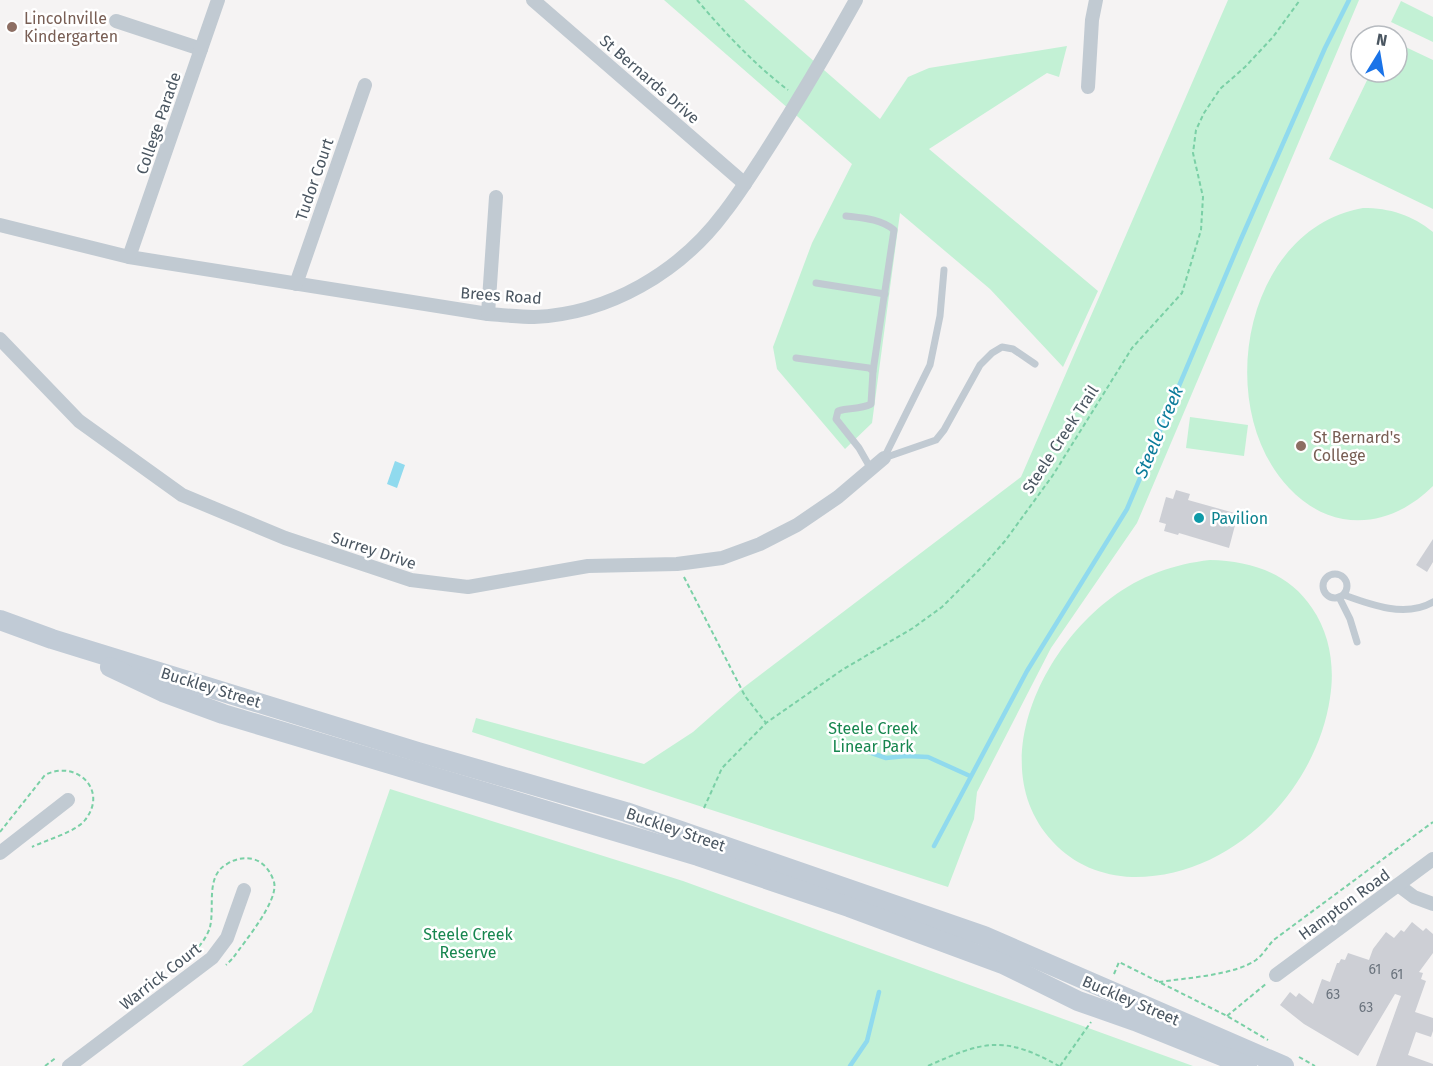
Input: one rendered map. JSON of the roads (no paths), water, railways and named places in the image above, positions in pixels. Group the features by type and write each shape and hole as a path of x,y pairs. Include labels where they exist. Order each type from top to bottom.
{"main road":[{"name":"Buckley Street","path":"0,620 52,639 418,752 638,816 984,936 1290,1060"},
{"name":"Buckley Street","path":"52,639 163,692 223,714 698,856 849,907 1003,964 1078,1001 1135,1021 1246,1066"}],"street":[{"name":"College Parade","path":"129,257 218,0"},
{"name":"St Bernards Drive","path":"533,0 745,184"},
{"name":"Brees Road","path":"0,226 129,257 488,314 534,317 606,302 640,287 671,267 701,240 724,214 800,99 856,0"},
{"path":"1088,87 1092,20 1096,0"},
{"path":"116,21 201,49"},
{"name":"Tudor Court","path":"296,284 365,85"},
{"path":"488,314 496,197"},
{"name":"Surrey Drive","path":"0,339 79,421 182,495 285,538 411,580 468,587 588,566 677,564 722,558 760,544 797,525 838,497 884,458"},
{"path":"0,853 68,800"},
{"name":"Hampton Road","path":"1276,975 1433,859"},
{"path":"1398,885 1414,897 1433,904"},
{"name":"Warrick Court","path":"69,1066 212,958 227,938 244,890"}],"lane":[{"path":"846,216 873,220 889,225 894,230 873,371 871,404 862,409 845,408 838,411 836,419 859,448 871,469"},
{"path":"884,458 930,366 940,316 944,270"},
{"path":"816,283 885,294"},
{"path":"884,458 936,440 944,430 980,365 992,353 1002,347 1014,349 1035,364"},
{"path":"796,358 869,368 873,371"},
{"path":"1365,601 1336,574 1331,573 1324,579 1325,590 1329,595 1365,601 1393,609 1420,608 1433,602"},
{"path":"1342,596 1347,591 1346,584"},
{"path":"1342,596 1357,642"}],"water":[{"path":"395,461 405,465 397,488 387,484"}],"waterway":[{"name":"Steele Creek","path":"934,846 1027,671 1127,509 1241,239 1325,48 1349,0"},
{"path":"863,750 886,758 928,757 970,776"},
{"name":"Steele Creek","path":"850,1066 867,1041 879,992"}],"place":[{"name":"Lincolnville Kindergarten","path":"12,27"},
{"name":"St Bernard's College","path":"1301,446"},
{"name":"Pavilion","path":"1199,518"}],"park label":[{"name":"Steele Creek Linear Park","path":"873,737"},
{"name":"Steele Creek Reserve","path":"468,943"}]}
